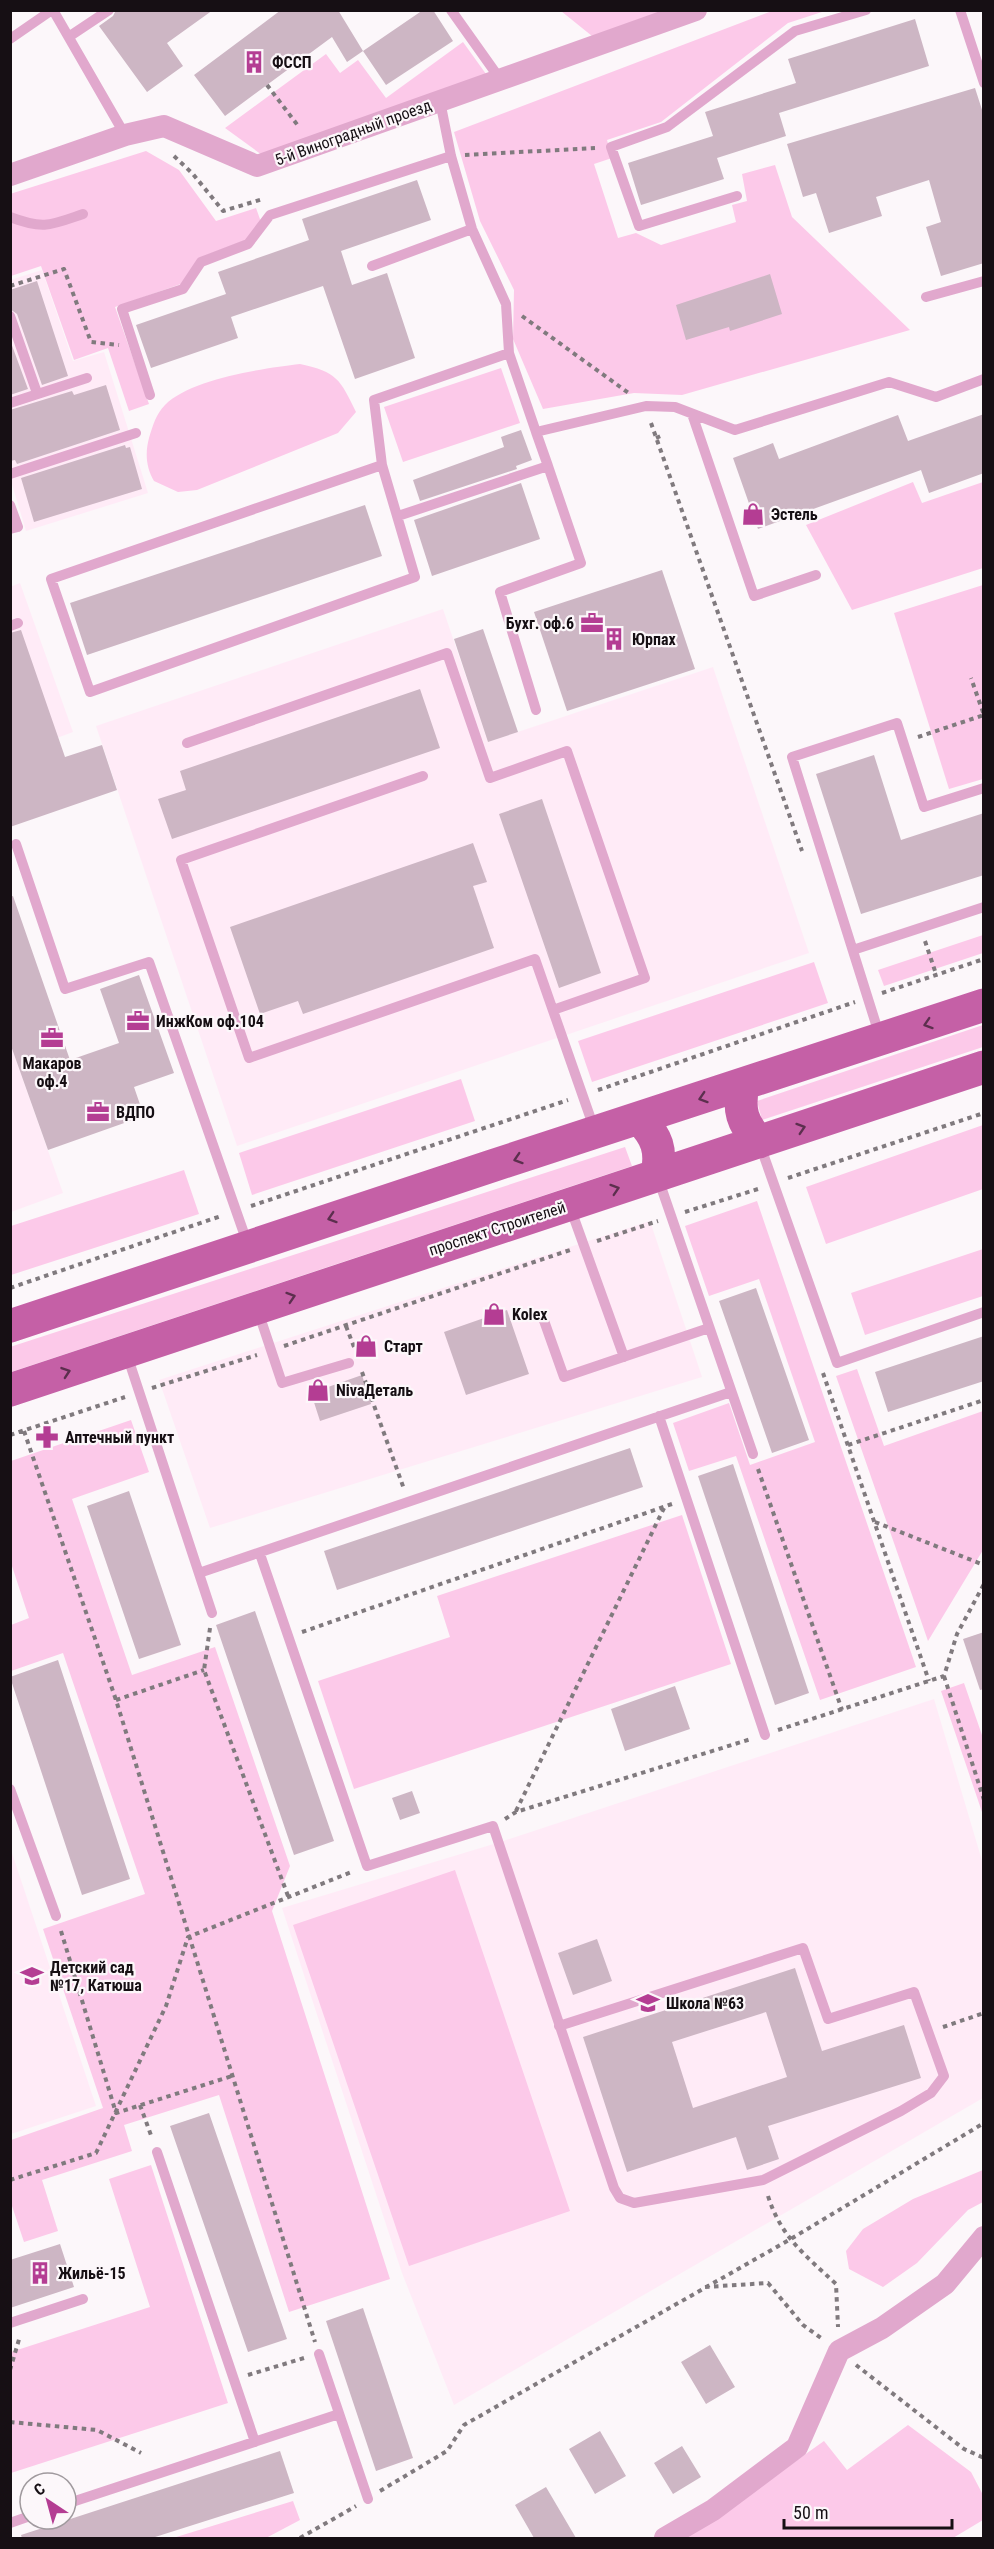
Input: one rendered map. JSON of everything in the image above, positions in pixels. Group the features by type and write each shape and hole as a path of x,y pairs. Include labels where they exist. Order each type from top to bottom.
{"main road":[{"path":"10,1326 249,1245 596,1134 984,1005"},
{"name":"проспект Строителей","path":"10,1390 984,1067"},
{"path":"743,1085 740,1103 741,1117 759,1142"},
{"path":"640,1119 659,1143 661,1158 657,1175"}],"street":[{"name":"5-й Виноградный проезд","path":"10,175 125,135 164,126 257,166 696,10"},
{"path":"665,2538 713,2510 797,2447 839,2351 882,2328 945,2284 984,2236"}],"lane":[{"path":"10,39 53,10 125,135"},
{"path":"70,36 109,10"},
{"path":"451,10 501,80"},
{"path":"737,196 639,226 611,147 667,127 795,31 866,10"},
{"path":"960,10 984,83"},
{"path":"440,101 451,156 472,229 506,304 509,353 581,563 500,592 536,710"},
{"path":"150,394 122,309 183,289 201,262 248,244 270,215 451,156"},
{"path":"10,217 34,226 52,225 83,214"},
{"path":"372,266 472,229"},
{"path":"926,297 984,281"},
{"path":"10,316 37,393"},
{"path":"382,465 51,579 90,692 415,577 382,465 375,400 509,353"},
{"path":"10,403 87,378"},
{"path":"536,432 646,406 675,407 735,430 889,382 936,397 984,379"},
{"path":"692,414 754,596 816,575"},
{"path":"10,474 136,433"},
{"path":"398,516 548,466"},
{"path":"10,506 18,527 10,529"},
{"path":"187,743 447,653 490,778 567,752 645,978 553,1010"},
{"path":"881,1039 792,757 897,723 924,807 984,788"},
{"path":"423,776 181,860 249,1058 535,959 596,1134"},
{"path":"16,844 65,989 150,962 249,1245"},
{"path":"853,950 984,907"},
{"path":"759,1142 837,1363 984,1312"},
{"path":"657,1175 753,1454"},
{"path":"569,1204 624,1357"},
{"path":"258,1308 282,1383 353,1361"},
{"path":"542,1315 564,1377 709,1328"},
{"path":"126,1352 212,1613"},
{"path":"199,1574 731,1392"},
{"path":"659,1416 765,1735"},
{"path":"260,1554 367,1866 493,1826 559,2026 614,2188 620,2198 634,2203 763,2180 901,2111 931,2093 944,2076 914,1992 828,2019 803,1948 559,2026"},
{"path":"10,1789 56,1916"},
{"path":"157,2152 255,2442"},
{"path":"10,2322 83,2299"},
{"path":"319,2354 368,2499"},
{"path":"78,2500 339,2414"}],"path":[{"path":"267,85 314,146"},
{"path":"451,156 611,147"},
{"path":"10,286 64,269 91,342 135,347"},
{"path":"506,304 646,406 804,856"},
{"path":"656,438 663,435"},
{"path":"903,742 984,715 971,678"},
{"path":"921,928 936,974"},
{"path":"10,1288 984,959"},
{"path":"851,991 855,1002"},
{"path":"10,1435 346,1326 984,1113"},
{"path":"759,1189 763,1199"},
{"path":"346,1326 353,1361"},
{"path":"819,1362 929,1681"},
{"path":"362,1370 408,1502"},
{"path":"848,1445 984,1400"},
{"path":"24,1431 116,1700 319,2354 234,2379"},
{"path":"753,1454 842,1710"},
{"path":"287,1637 688,1499"},
{"path":"516,1812 665,1507"},
{"path":"875,1522 984,1565"},
{"path":"984,1584 957,1634 944,1676 984,1800"},
{"path":"212,1613 204,1670 288,1896"},
{"path":"116,1700 204,1670"},
{"path":"493,1826 516,1812 765,1735 944,1676"},
{"path":"10,2180 96,2153 166,2006 189,1937 367,1866"},
{"path":"56,1916 116,2113"},
{"path":"928,2033 984,2013"},
{"path":"116,2113 232,2076"},
{"path":"140,2105 157,2152"},
{"path":"300,2538 447,2451 464,2425 789,2240 984,2123"},
{"path":"704,2287 768,2283 802,2325 839,2351"},
{"path":"10,2370 25,2318"},
{"path":"10,2422 97,2430 141,2453"}],"shaded area":[{"path":"561,11 663,11 592,36"},
{"path":"772,11 825,11 788,23 661,122 607,140 612,158 594,164 618,238 636,233 661,245 736,222 732,205 747,201 742,174 775,165 792,217 910,330 682,395 634,393 543,409 513,339 514,290 480,221 454,132"},
{"path":"463,42 486,74 262,155 225,128 326,54 340,73 358,60 386,98"},
{"path":"146,151 179,170 216,221 256,208 261,222 246,240 199,258 181,284 115,307 149,404 129,411 108,348 74,360 41,266 11,276 10,194"},
{"path":"42,270 73,361 104,352 148,493 26,531 11,481 10,280"},
{"path":"300,364 330,374 346,392 356,412 338,433 197,490 178,492 154,481 148,465 148,444 155,420 165,405 192,388 209,382 268,368"},
{"path":"501,368 520,423 403,462 384,407"},
{"path":"913,482 922,503 983,482 983,568 852,610 806,525"},
{"path":"20,583 73,732 11,755 10,587"},
{"path":"983,585 983,779 949,789 894,613"},
{"path":"443,609 488,742 713,667 809,953 237,1146 96,726"},
{"path":"983,935 983,953 884,986 878,970"},
{"path":"814,962 828,1003 592,1082 578,1041"},
{"path":"983,1025 983,1047 762,1120 757,1101"},
{"path":"10,1043 63,1193 11,1212 10,1212"},
{"path":"461,1079 475,1121 252,1195 239,1153"},
{"path":"983,1125 983,1189 826,1244 806,1187"},
{"path":"625,1147 632,1166 11,1372 10,1347"},
{"path":"184,1170 199,1214 11,1275 11,1226"},
{"path":"757,1201 916,1667 820,1700 736,1456 689,1471 673,1423 729,1403 750,1465 815,1442 759,1279 709,1296 685,1226"},
{"path":"650,1221 702,1377 210,1528 159,1380"},
{"path":"983,1249 983,1296 865,1335 851,1293"},
{"path":"857,1369 884,1446 983,1411 983,1550 928,1641 836,1376"},
{"path":"131,1420 149,1472 72,1499 132,1675 215,1647 290,1866 272,1911 390,2279 289,2312 219,2095 124,2125 132,2151 42,2180 58,2231 24,2242 11,2203 11,2140 103,2108 43,1929 145,1894 63,1653 11,1671 11,1625 29,1618 11,1563 11,1461"},
{"path":"682,1515 731,1664 354,1789 318,1681 450,1637 437,1596"},
{"path":"964,1683 983,1738 983,1815 941,1691"},
{"name":"Школа №63","path":"934,1699 983,1864 983,2098 454,2405 402,2273 282,1908 497,1843"},
{"name":"Детский сад №17, Катюша","path":"10,1847 96,2106 11,2134 10,2134"},
{"path":"455,1870 570,2211 409,2266 293,1925"},
{"path":"151,2165 228,2403 11,2473 11,2352 150,2307 109,2179"},
{"path":"983,2170 983,2202 968,2210 917,2263 883,2287 849,2269 846,2251 863,2229 913,2199"},
{"path":"908,2425 971,2472 983,2495 983,2520 953,2538 682,2538 714,2519 824,2441 847,2470"},
{"path":"293,2501 300,2520 266,2538 173,2538"}],"building":[{"path":"116,10 213,10 167,43 183,66 147,92 99,26 113,16"},
{"name":"ФССП","path":"281,10 338,10 363,51 347,62 332,37 225,116 194,75"},
{"path":"423,10 433,10 453,41 386,85 363,51"},
{"path":"915,19 929,66 779,113 786,136 717,158 724,179 641,205 628,163 713,136 705,112 796,83 788,59"},
{"path":"975,88 984,116 984,263 941,276 926,227 941,222 929,180 876,197 882,216 829,233 816,193 803,197 787,144"},
{"path":"417,180 431,220 341,251 352,285 387,273 415,358 355,379 323,286 231,317 238,338 151,368 136,325 226,294 218,272 309,240 302,219"},
{"path":"770,274 782,314 730,331 729,327 686,340 676,305"},
{"path":"37,281 68,376 42,385 17,314 10,309 10,290"},
{"path":"10,340 28,389 10,395"},
{"path":"106,385 120,430 17,464 15,460 10,461 10,410 72,391 74,395"},
{"path":"984,414 984,473 929,493 921,470 758,529 733,458 773,443 779,459 898,415 908,441"},
{"path":"521,430 532,460 516,466 517,469 420,501 413,480 504,447 501,437"},
{"path":"125,445 126,448 130,447 142,489 34,522 21,478"},
{"path":"521,483 540,539 432,576 414,520"},
{"path":"365,505 382,556 87,655 70,603"},
{"name":"Юрпах","path":"662,570 695,669 567,711 534,612"},
{"path":"483,629 518,732 488,742 454,639"},
{"path":"21,630 65,757 102,745 117,790 10,827 10,633"},
{"path":"420,689 440,748 172,839 158,799 186,790 180,771"},
{"path":"874,755 901,840 984,813 984,875 861,914 816,774"},
{"path":"542,799 601,973 559,988 499,814"},
{"path":"473,843 487,882 473,886 494,948 303,1014 298,1001 260,1014 230,927"},
{"path":"13,896 70,1060 119,1043 100,989 139,975 174,1073 134,1087 144,1116 48,1150 10,1043 10,897"},
{"path":"756,1288 809,1440 772,1453 719,1301"},
{"path":"507,1310 529,1374 466,1395 444,1332"},
{"path":"984,1336 984,1381 888,1412 875,1372"},
{"path":"362,1375 371,1404 320,1421 311,1393"},
{"path":"630,1448 643,1487 337,1590 324,1551"},
{"path":"733,1464 809,1693 775,1705 698,1476"},
{"path":"129,1491 181,1645 139,1659 87,1506"},
{"path":"255,1611 334,1841 294,1855 216,1625"},
{"path":"984,1632 984,1689 980,1690 963,1639"},
{"path":"58,1660 130,1879 82,1895 10,1677"},
{"path":"675,1686 690,1729 625,1751 611,1709"},
{"path":"412,1791 420,1813 400,1820 392,1798"},
{"path":"597,1939 612,1981 573,1995 558,1953"},
{"path":"795,1968 822,2051 904,2025 921,2078 768,2126 779,2159 747,2170 736,2137 627,2172 583,2037","holes":["766,2012 787,2077 693,2108 672,2042"]},
{"path":"209,2113 287,2339 248,2352 170,2126"},
{"name":"Жильё-15","path":"60,2244 74,2287 10,2308 10,2260"},
{"path":"363,2308 413,2458 376,2471 326,2321"},
{"path":"710,2345 735,2387 706,2404 681,2362"},
{"path":"600,2431 626,2476 595,2494 569,2449"},
{"path":"682,2446 701,2477 673,2494 654,2463"},
{"path":"280,2451 294,2493 152,2538 22,2538 21,2535 33,2531 78,2531 78,2517"},
{"path":"546,2487 576,2538 534,2538 515,2505"}],"place":[{"name":"ФССП","path":"254,62"},
{"name":"Эстель","path":"753,514"},
{"name":"Бухг. оф.6","path":"592,623"},
{"name":"Юрпах","path":"614,639"},
{"name":"ИнжКом оф.104","path":"138,1021"},
{"name":"Макаров оф.4","path":"52,1038"},
{"name":"ВДПО","path":"98,1112"},
{"name":"Kolex","path":"494,1314"},
{"name":"Старт","path":"366,1346"},
{"name":"NivaДеталь","path":"318,1390"},
{"name":"Аптечный пункт","path":"47,1437"},
{"name":"Детский сад №17, Катюша","path":"32,1976"},
{"name":"Школа №63","path":"648,2003"},
{"name":"Жильё-15","path":"40,2273"}]}
